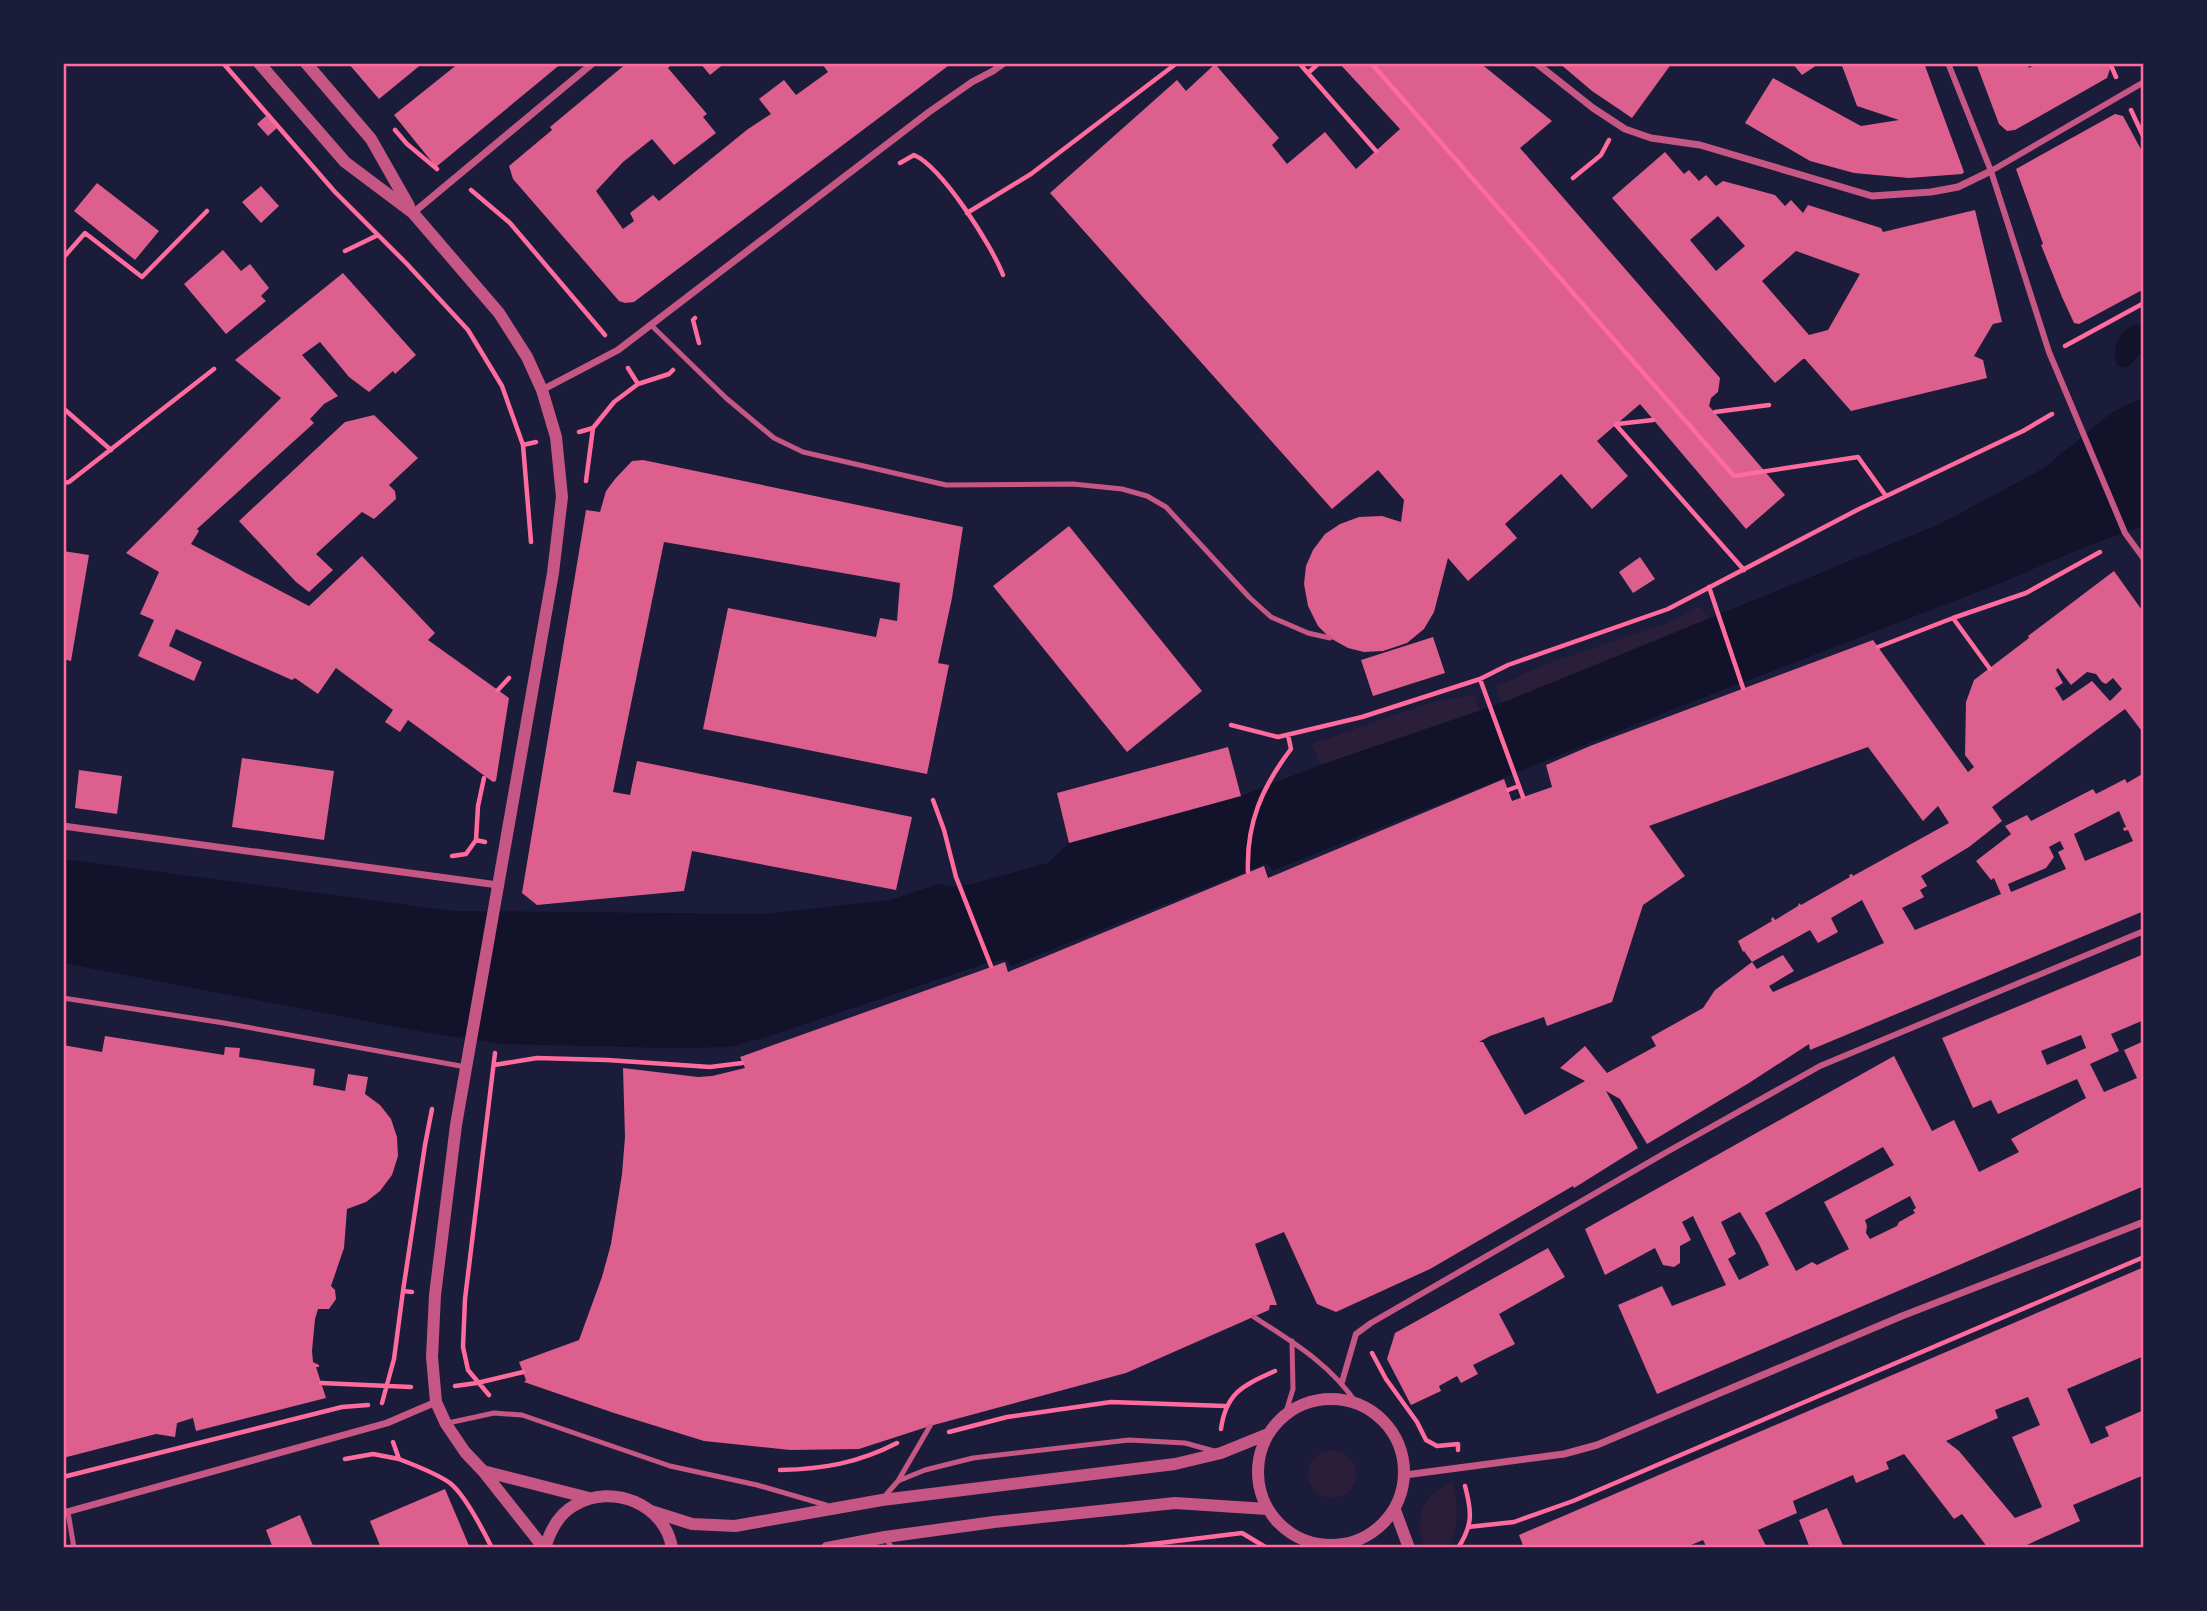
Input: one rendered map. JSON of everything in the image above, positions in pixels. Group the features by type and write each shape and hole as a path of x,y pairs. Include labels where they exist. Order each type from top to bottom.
{"street":[{"path":"259,63 345,162 413,213"},
{"path":"306,63 371,139 413,213 499,313 527,357 542,390 556,437 562,497 551,586 448,1182 435,1295 432,1357 436,1402 446,1424 465,1452 545,1548"},
{"path":"413,213 593,63"},
{"path":"542,390 618,350 929,112 1004,63"},
{"path":"1536,63 1593,108 1625,129 1651,138 1700,145 1871,196 1931,192 1958,187 1991,171 2144,82"},
{"path":"1948,63 1991,171 2049,352 2125,533 2144,559"},
{"path":"63,826 498,885"},
{"path":"1342,1382 1356,1334 1371,1323 1820,1066 2144,932"},
{"path":"1405,1475 1564,1454 1597,1445 1902,1317 2144,1222"},
{"path":"1332,1399 1357,1404 1377,1415 1392,1432 1402,1453 1405,1475 1402,1493 1395,1510 1378,1529 1356,1542 1332,1547 1306,1542 1284,1529 1267,1509 1258,1485 1259,1458 1268,1434 1285,1415 1307,1403 1332,1399"},
{"path":"65,1513 387,1423 436,1402"},
{"path":"545,1548 550,1531 560,1517 573,1505 589,1498 611,1495 632,1500 651,1511 692,1524 735,1526 832,1507 1175,1464 1221,1453 1268,1434"},
{"path":"483,1471 589,1498"},
{"path":"827,1548 888,1543 994,1522 1175,1503 1267,1509"},
{"path":"1395,1510 1409,1548"},
{"path":"651,1511 663,1526 672,1548"}],"lane":[{"path":"651,325 774,438 803,452 946,485 1099,485 1147,496 1166,506 1250,598 1271,617 1308,634 1330,638"},
{"path":"63,998 224,1023 466,1067"},
{"path":"1254,1317 1312,1355 1342,1382 1357,1404"},
{"path":"1285,1415 1293,1389 1292,1341"},
{"path":"446,1424 494,1413 522,1415 670,1466 757,1485 832,1507"},
{"path":"882,1500 898,1481 930,1426"},
{"path":"898,1481 925,1470 974,1458 1129,1440 1185,1443 1221,1453"},
{"path":"65,1513 74,1548"}],"path":[{"path":"223,63 335,192 468,330 502,386 523,445"},
{"path":"967,213 981,202 1031,174 1177,63"},
{"path":"1299,63 1376,151"},
{"path":"1308,73 1319,63"},
{"path":"1371,63 1734,475 1858,457 1886,496"},
{"path":"390,124 407,144 435,168 456,177 510,223 618,350 638,384"},
{"path":"1573,178 1601,155 1609,139"},
{"path":"896,165 914,155 932,166 996,256 1003,275"},
{"path":"63,257 85,233 142,277 207,211"},
{"path":"345,251 378,235"},
{"path":"2049,352 2070,344 2144,303"},
{"path":"593,428 614,402 638,384 669,373 700,347 693,320 702,311"},
{"path":"63,483 69,482 214,369"},
{"path":"1715,412 1769,405"},
{"path":"63,408 111,450"},
{"path":"1231,725 1278,737 1362,717 1479,679 1508,665 1668,609 1886,496 2053,414"},
{"path":"1653,420 1616,425 1744,570"},
{"path":"1878,647 2026,593 2100,552"},
{"path":"1709,587 1743,688"},
{"path":"1953,618 1990,669"},
{"path":"1479,679 1523,797"},
{"path":"1248,872 1251,823 1268,784 1290,749 1288,735"},
{"path":"476,840 478,806 484,778"},
{"path":"1507,790 1519,786"},
{"path":"933,800 956,877 990,964"},
{"path":"491,1397 468,1370 463,1348 465,1299 494,1057"},
{"path":"494,1065 537,1058 607,1059 710,1067 743,1063"},
{"path":"1468,1527 1514,1522 1573,1501 2144,1257"},
{"path":"1371,1323 1372,1353 1426,1440 1437,1446 1458,1444 1471,1510 1467,1534 1458,1548"},
{"path":"449,1386 477,1384 523,1372"},
{"path":"321,1383 422,1388"},
{"path":"770,1470 843,1465 898,1443 1007,1417 1111,1402 1225,1406"},
{"path":"63,1477 342,1407 368,1405"},
{"path":"1119,1548 1242,1533 1267,1548"}],"shaded area":[{"path":"2137,324 2144,329 2144,350 2130,365 2123,368 2117,365 2116,346 2125,330"},
{"path":"2144,397 2144,526 1694,701 1272,871 1269,865 1264,864 1011,966 1007,959 990,962 731,1047 504,1044 429,1033 63,963 63,859 453,911 765,914 890,900 938,884 953,887 972,884 1048,863 1069,843 1241,796 1320,765 1502,703 1940,524 2044,468 2111,413"},
{"path":"1700,606 1709,619 1502,703 1496,687 1543,665 1668,623"},
{"path":"1474,694 1480,711 1320,765 1312,744 1426,704"},
{"path":"1332,1450 1349,1457 1356,1474 1349,1491 1332,1498 1315,1491 1308,1474 1315,1457"},
{"path":"1453,1483 1457,1516 1450,1548 1425,1548 1419,1528 1423,1508 1434,1493"}],"building":[{"path":"348,63 423,63 379,99"},
{"path":"459,63 562,63 436,167 394,115"},
{"path":"627,63 673,63 668,68 707,114 703,117 716,133 674,165 652,139 623,162 596,191 623,229 634,221 630,213 653,195 659,201 748,129 771,114 759,99 784,80 796,95 828,72 823,65 825,63 952,63 634,302 625,303 619,301 513,179 509,166 552,130 550,127"},
{"path":"700,63 725,63 710,75"},
{"path":"1339,63 1480,63 1552,121 1520,148 1720,378 1718,392 1711,398 1709,406 1785,495 1746,529 1640,404 1597,441 1628,476 1592,509 1561,474 1505,524 1517,538 1468,581 1448,558 1434,612 1424,629 1407,643 1383,651 1364,652 1348,648 1330,638 1318,626 1308,606 1304,584 1306,566 1313,550 1325,534 1340,524 1359,517 1382,516 1401,522 1404,500 1378,470 1332,509 1050,193 1177,80 1186,91 1215,64 1279,138 1272,145 1287,164 1325,132 1356,169 1400,129"},
{"path":"1559,63 1672,63 1632,118 1592,91"},
{"path":"1792,63 1820,63 1802,75"},
{"path":"1841,63 1924,63 1964,172 1909,178 1854,173 1810,161 1745,123 1773,78 1861,126 1899,120 1857,106"},
{"path":"1976,63 2027,63 2029,68 2037,63 2109,63 2111,66 2107,78 2015,130 2007,131 1999,124"},
{"path":"2115,114 2123,116 2144,155 2144,289 2079,324 2074,323 2062,297 2041,245 2043,244 2016,169"},
{"path":"266,116 277,128 268,136 257,124"},
{"path":"1665,152 1684,174 1689,170 1699,181 1706,175 1716,186 1723,181 1775,195 1785,206 1791,200 1803,213 1808,205 1881,228 1883,232 1975,210 2002,322 1993,324 1974,356 1983,360 1987,378 1851,411 1805,359 1775,383 1612,198","holes":["1718,216 1745,246 1716,271 1690,240","1796,251 1860,274 1828,330 1809,335 1762,281"]},
{"path":"97,183 159,231 135,260 74,211"},
{"path":"261,186 279,206 261,223 242,202"},
{"path":"223,250 241,271 250,264 269,288 261,296 266,301 226,334 184,284"},
{"path":"343,273 416,355 369,392 349,377 320,342 302,355 338,396 324,404 310,419 314,423 197,529 199,531 191,544 309,606 362,556 435,633 428,640 509,698 496,781 493,782 408,720 400,732 385,722 393,710 336,668 318,694 295,678 292,680 176,629 169,646 202,662 194,681 138,656 154,620 140,614 159,572 126,553 281,398 235,360"},
{"path":"374,415 418,458 389,485 395,491 396,499 374,519 362,512 316,554 333,570 309,592 296,582 239,521 345,422"},
{"path":"643,460 963,527 938,663 949,665 927,774 703,729 728,608 876,637 880,618 897,621 900,583 664,542 613,792 630,795 637,761 912,817 896,890 692,851 684,891 537,905 522,893 586,510 600,512 606,491 615,479 632,461"},
{"path":"1069,526 1202,691 1127,752 993,586"},
{"path":"63,551 89,555 71,661 63,659"},
{"path":"1640,557 1655,579 1633,593 1619,572"},
{"path":"2114,571 2144,613 2144,734 2125,709 1992,807 2002,821 1969,847 1921,876 1927,886 1920,890 1924,897 1902,908 1915,930 2001,894 1994,878 1991,880 1976,861 2011,834 2005,826 2027,815 2031,821 2093,789 2096,794 2125,779 2127,783 2144,773 2144,911 1810,1050 1809,1044 1647,1144 1620,1099 1606,1091 1638,1148 1574,1188 1573,1186 1430,1269 1336,1312 1317,1304 1284,1232 1255,1244 1277,1305 1270,1305 1269,1310 1126,1373 930,1426 859,1449 790,1450 704,1441 524,1382 526,1380 519,1362 579,1340 602,1277 611,1244 622,1174 625,1137 623,1068 698,1077 745,1068 740,1057 1005,962 1008,972 1264,866 1268,878 1504,779 1512,801 1552,787 1546,765 1873,640 1968,772 1974,767 1965,755 1966,702 1974,680 2029,638 2028,636","holes":["2058,668 2071,685 2087,672 2096,674 2106,684 2113,678 2122,689 2110,701 2092,681 2063,701 2055,688 2063,683 2056,670","1868,747 1923,821 1938,806 1949,823 1853,876 1849,875 1850,877 1801,905 1799,903 1775,920 1773,917 1772,921 1738,941 1752,962 1715,990 1703,1008 1651,1037 1656,1046 1607,1073 1585,1046 1560,1068 1585,1081 1525,1115 1483,1042 1479,1042 1544,1017 1547,1026 1612,1002 1643,905 1685,876 1649,826","2119,811 2126,827 2123,828 2124,831 2128,830 2133,841 2085,861 2074,834","2060,841 2064,849 2058,852 2066,869 2011,892 2008,884 2046,868 2054,857 2049,847","1862,900 1884,943 1773,992 1769,986 1794,971 1783,955 1757,969 1752,962 1810,930 1818,943 1838,932 1831,918"]},
{"path":"1433,637 1445,673 1373,696 1361,660"},
{"path":"1228,747 1241,796 1069,843 1057,793"},
{"path":"242,758 334,771 324,840 232,827"},
{"path":"79,770 122,776 117,814 75,808"},
{"path":"2144,954 2144,1020 2111,1034 2119,1051 2090,1064 2104,1092 2137,1078 2124,1050 2144,1041 2144,1186 1657,1394 1618,1305 1662,1286 1672,1306 1726,1285 1693,1216 1682,1222 1691,1240 1680,1246 1680,1263 1674,1267 1663,1265 1655,1248 1605,1275 1585,1229 1894,1056 1932,1131 1954,1120 1979,1172 2019,1152 2011,1139 2086,1098 2077,1079 1998,1114 1991,1100 1973,1108 1942,1038","holes":["2081,1035 2086,1048 2047,1065 2041,1051","1883,1147 1894,1165 1824,1202 1849,1249 1817,1265 1812,1262 1796,1271 1765,1213","1910,1196 1916,1208 1913,1210 1915,1213 1897,1226 1870,1239 1866,1233 1865,1220","1740,1212 1769,1265 1739,1280 1728,1259 1736,1254 1721,1222"]},
{"path":"105,1036 224,1055 225,1047 240,1048 239,1057 315,1069 313,1085 345,1091 348,1074 368,1077 365,1094 380,1105 391,1119 397,1137 398,1156 392,1175 380,1191 366,1202 347,1209 344,1248 331,1286 335,1290 336,1299 329,1309 318,1309 315,1319 313,1362 319,1365 316,1367 326,1398 196,1431 193,1418 177,1423 175,1437 156,1434 63,1458 63,1045 102,1052"},
{"path":"1548,1248 1565,1277 1499,1314 1515,1344 1473,1365 1478,1374 1461,1383 1457,1376 1439,1386 1441,1391 1411,1405 1387,1359 1395,1333"},
{"path":"2144,1267 2144,1356 2067,1389 2091,1444 2109,1436 2105,1427 2144,1410 2144,1475 2073,1505 2080,1521 2020,1548 1988,1548 1962,1514 1954,1519 1904,1454 1886,1462 1889,1469 1856,1483 1853,1475 1793,1501 1797,1513 1758,1530 1767,1548 1707,1548 1703,1540 1684,1548 1524,1548 1519,1535","holes":["2028,1397 2040,1425 2012,1437 2042,1507 2015,1518 1959,1451 1946,1441 1998,1418 1995,1410"]},
{"path":"445,1489 470,1548 381,1548 370,1521"},
{"path":"1827,1508 1844,1548 1810,1548 1799,1520"},
{"path":"300,1515 314,1548 273,1548 266,1530"}]}
